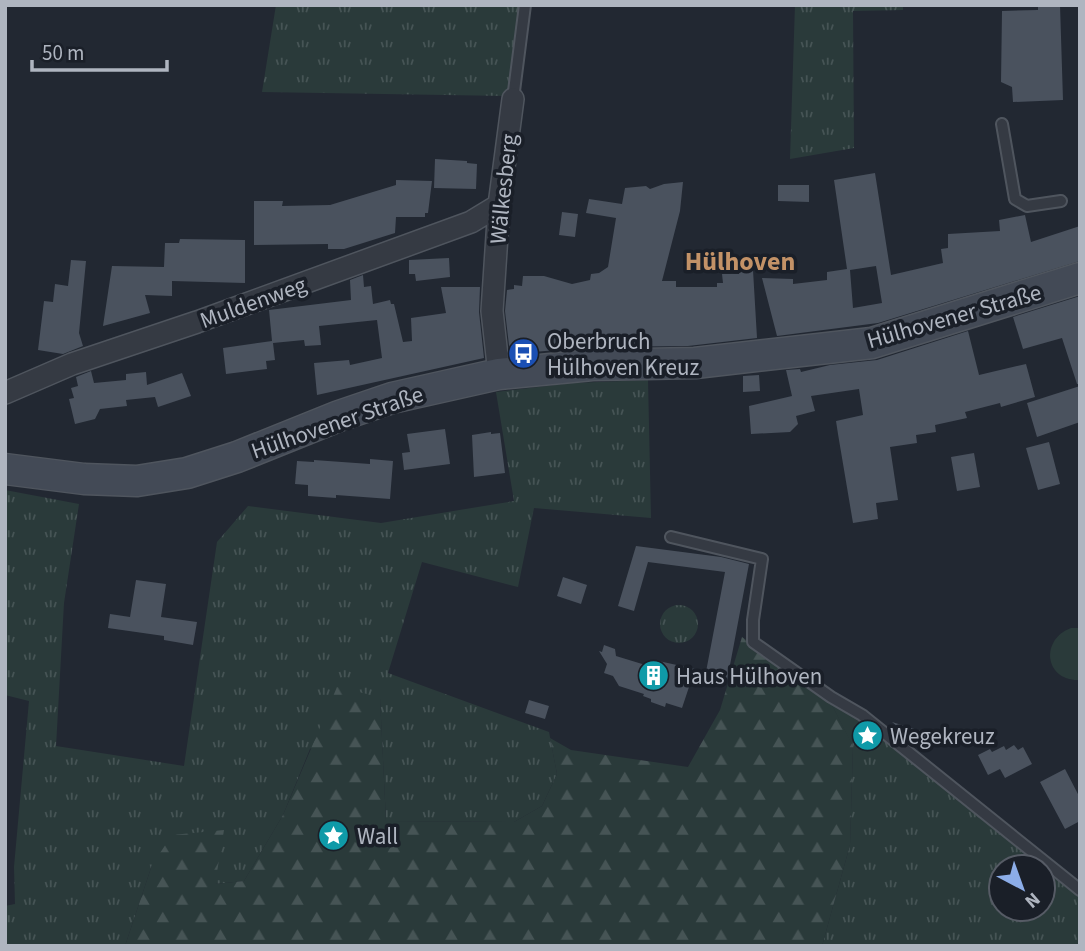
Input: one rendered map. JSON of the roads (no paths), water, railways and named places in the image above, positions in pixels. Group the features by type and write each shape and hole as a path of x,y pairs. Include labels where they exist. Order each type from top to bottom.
{"main road":[{"name":"Hülhovener Straße","path":"5,469 85,479 137,481 187,473 237,457 392,398 499,374 592,365 695,363 872,343 1080,278"}],"street":[{"name":"Wälkesberg","path":"499,374 492,311 499,205 513,99"},
{"name":"Muldenweg","path":"5,393 72,363 197,322 471,222 499,205"}],"lane":[{"name":"Wälkesberg","path":"513,99 525,5"},
{"path":"1002,124 1016,199 1027,206 1061,201"},
{"path":"671,537 762,559 753,620 753,642 862,715 1080,890"}],"place":[{"name":"Oberbruch Hülhoven Kreuz","path":"524,354"},
{"name":"Haus Hülhoven","path":"653,676"},
{"name":"Wegekreuz","path":"867,736"},
{"name":"Wall","path":"334,836"}],"district":[{"name":"Hülhoven","path":"740,261"}]}
